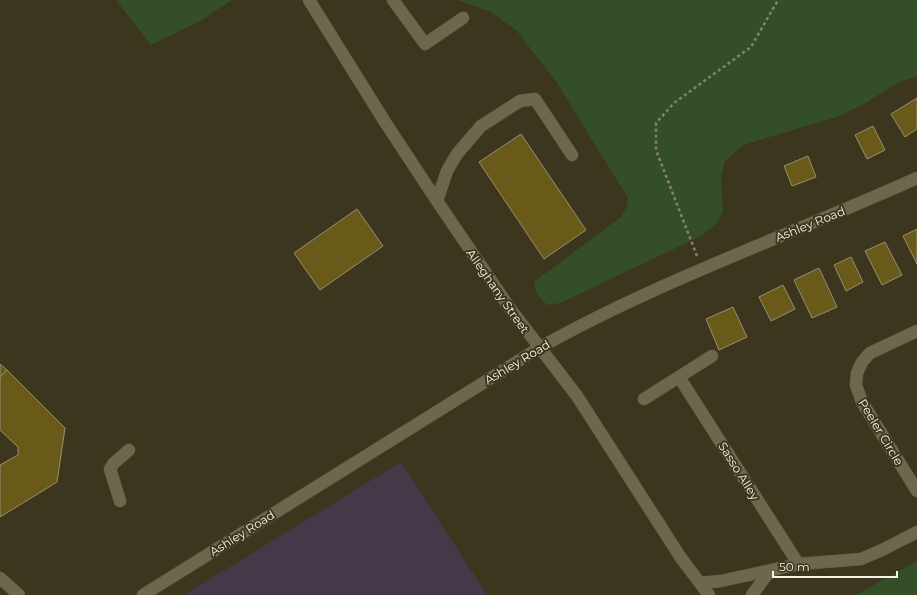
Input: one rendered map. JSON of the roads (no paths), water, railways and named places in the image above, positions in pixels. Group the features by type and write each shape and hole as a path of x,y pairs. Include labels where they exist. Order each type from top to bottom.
{"street":[{"name":"Alleghany Street","path":"309,0 385,122 510,310 577,396 681,558 709,595"},
{"path":"393,0 425,44 463,18"},
{"path":"437,201 447,171 457,154 481,126 520,101 535,99 572,155"},
{"name":"Ashley Road","path":"144,595 540,348 576,328 702,269 852,207 917,178"},
{"name":"Peeler Circle","path":"917,331 870,353 862,362 857,373 856,385 862,402 917,491"},
{"path":"644,399 712,356"},
{"name":"Sasso Alley","path":"679,377 799,564"},
{"path":"120,501 110,469 114,463 129,450"},
{"path":"700,583 721,581 769,572 799,564 861,559 917,532"},
{"path":"752,595 769,572"},
{"path":"0,578 19,595"}]}
